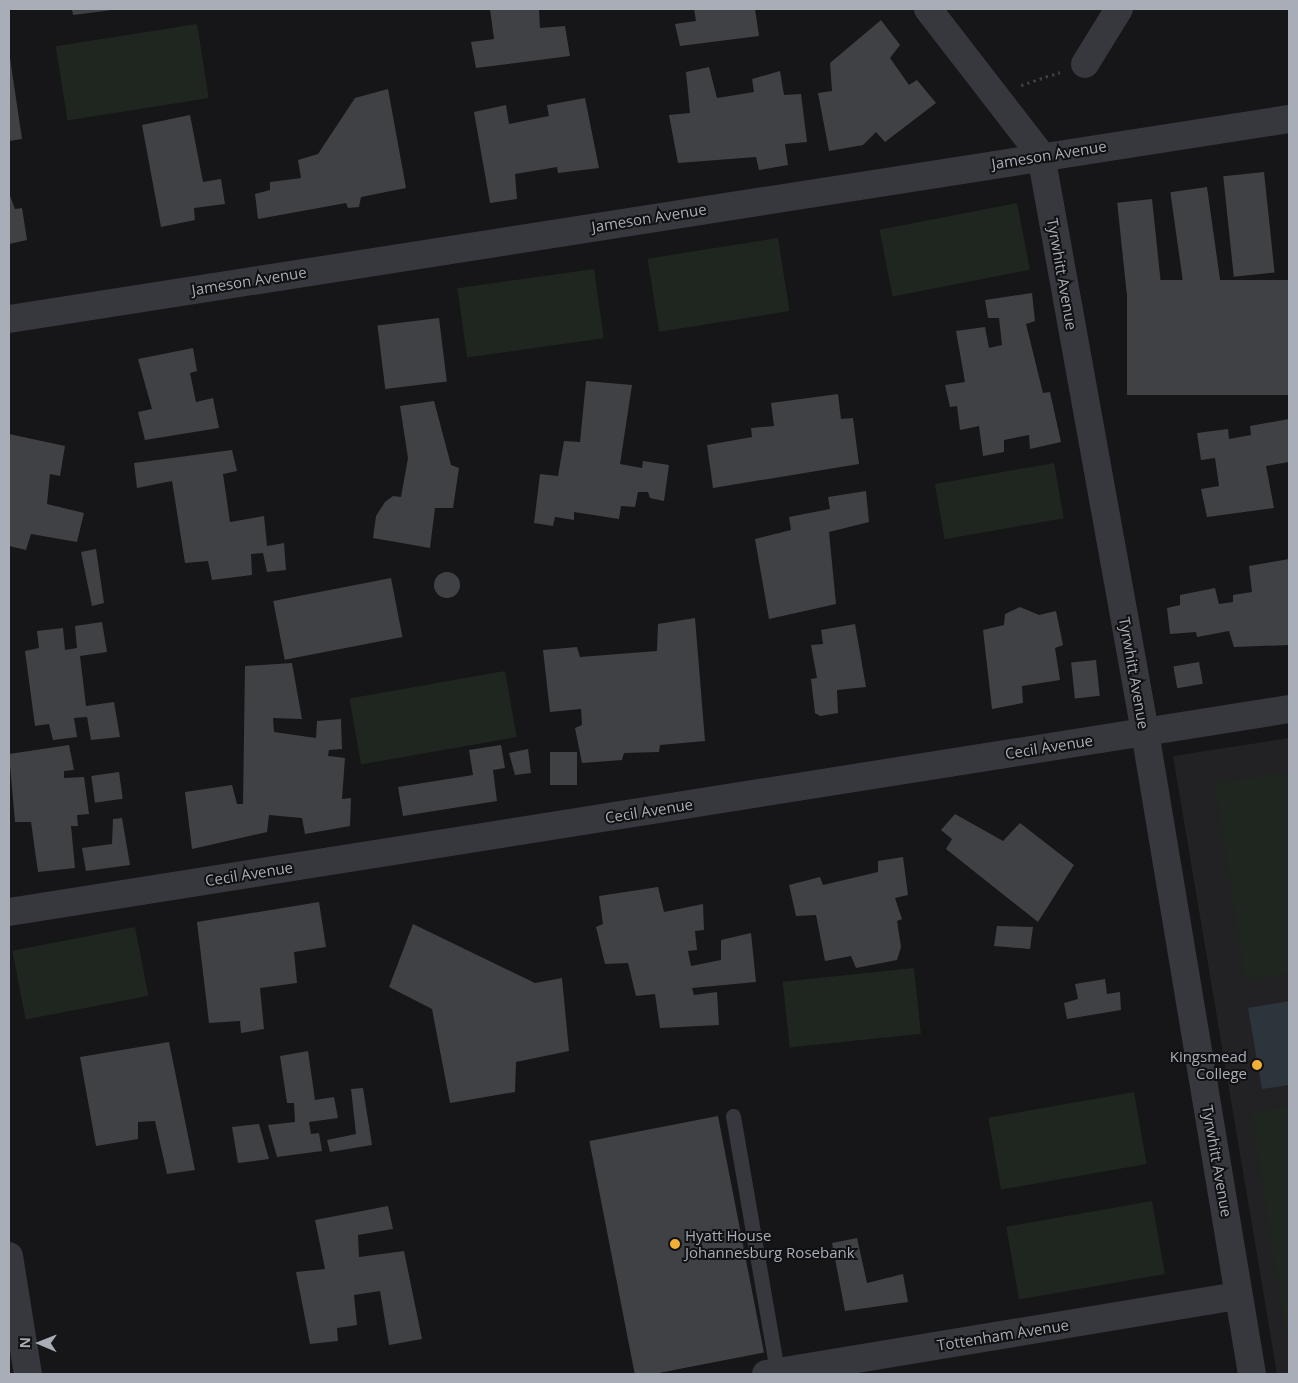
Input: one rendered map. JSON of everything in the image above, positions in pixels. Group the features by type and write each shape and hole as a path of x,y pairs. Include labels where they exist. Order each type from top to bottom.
{"street":[{"name":"Tyrwhitt Avenue","path":"928,9 1041,155 1145,732 1252,1374"},
{"path":"1085,64 1119,9"},
{"name":"Jameson Avenue","path":"9,319 1041,155 1289,119"},
{"name":"Cecil Avenue","path":"9,912 1289,709"},
{"path":"9,1256 28,1374"},
{"name":"Tottenham Avenue","path":"772,1373 1240,1296"}],"lane":[{"path":"733,1116 772,1373"}],"path":[{"path":"994,93 1085,64"}],"shaded area":[{"path":"197,24 209,98 67,120 56,46"},
{"path":"1017,203 1030,270 893,296 880,230"},
{"path":"778,238 790,311 659,332 648,259"},
{"path":"594,269 604,338 467,358 457,288"},
{"path":"1054,463 1064,518 945,539 935,484"},
{"path":"505,671 517,737 361,764 349,698"},
{"name":"Kingsmead College","path":"1289,738 1289,1374 1277,1374 1173,756"},
{"path":"1289,772 1289,973 1245,980 1215,784"},
{"path":"135,927 148,996 26,1020 12,951"},
{"path":"914,968 921,1034 790,1047 783,982"},
{"path":"1289,1001 1289,1085 1262,1089 1248,1008"},
{"path":"1134,1092 1147,1164 1001,1190 988,1118"},
{"path":"1289,1106 1289,1352 1251,1112"},
{"path":"1152,1201 1165,1274 1019,1300 1006,1227"}],"building":[{"path":"72,9 112,9 112,10 73,15"},
{"path":"490,9 539,9 540,28 565,26 570,56 476,68 471,42 494,39"},
{"path":"694,9 755,9 759,36 680,46 675,24 696,21"},
{"path":"881,20 900,45 890,58 909,85 917,80 936,103 885,142 876,132 863,145 829,151 818,93 832,91 830,63"},
{"path":"9,51 22,139 9,141"},
{"path":"709,67 717,98 754,92 752,79 780,71 784,95 801,94 807,142 785,144 788,165 759,170 756,157 678,163 669,115 690,113 686,72"},
{"path":"388,89 406,188 361,197 359,207 348,208 346,203 258,219 255,194 270,190 270,182 301,178 298,160 318,154 355,98"},
{"path":"585,98 599,168 558,173 557,167 515,174 517,199 490,203 474,112 506,105 509,124 549,116 547,105"},
{"path":"190,115 203,182 221,179 225,204 194,208 195,220 161,227 142,125"},
{"path":"1264,172 1275,272 1234,277 1223,176"},
{"path":"1207,187 1220,280 1183,285 1170,192"},
{"path":"9,193 15,209 22,208 27,240 9,244"},
{"path":"1152,199 1161,289 1127,292 1117,203"},
{"path":"1127,280 1289,280 1289,395 1127,395"},
{"path":"1032,293 1035,321 1026,324 1043,393 1050,392 1061,442 1030,449 1029,435 1004,440 1004,452 983,456 979,426 960,430 957,406 950,407 945,385 965,382 956,331 985,327 989,348 1002,345 999,318 988,318 985,300"},
{"path":"439,318 447,382 385,389 377,326"},
{"path":"193,348 197,371 190,373 196,402 213,398 219,428 145,440 138,412 152,409 138,359"},
{"path":"586,381 632,385 620,464 642,468 643,461 669,465 664,501 650,498 648,492 638,492 635,507 621,506 619,519 574,512 574,520 555,517 553,526 534,523 540,474 558,476 564,441 580,442"},
{"path":"838,394 841,419 853,418 859,464 713,488 707,445 752,437 751,428 774,426 771,403"},
{"path":"434,401 451,465 459,468 453,508 435,508 430,548 373,538 376,516 385,502 393,496 401,497 408,458 400,406"},
{"path":"1289,419 1289,462 1266,466 1274,508 1207,517 1201,489 1219,486 1215,458 1201,460 1197,433 1228,429 1229,439 1251,435 1250,426"},
{"path":"9,434 65,446 60,476 50,474 47,504 84,513 77,542 31,534 26,550 9,546"},
{"path":"232,450 237,471 223,474 230,522 264,516 267,546 284,543 286,570 267,572 263,553 251,554 252,575 212,580 208,561 185,563 172,481 137,488 134,463"},
{"path":"866,491 869,522 829,532 836,604 769,619 755,539 791,530 789,517 830,509 828,497"},
{"path":"96,549 104,603 92,606 81,552"},
{"path":"1289,559 1289,645 1234,647 1229,631 1197,637 1196,632 1170,634 1167,608 1180,605 1180,595 1215,588 1219,604 1233,602 1233,595 1252,592 1249,566"},
{"path":"447,572 456,576 460,585 456,594 447,598 438,594 434,585 438,576"},
{"path":"391,578 402,637 285,660 273,601"},
{"path":"1020,607 1039,615 1056,611 1063,645 1055,648 1060,680 1022,686 1023,703 992,709 983,630 1004,625 1005,614"},
{"path":"695,618 705,741 660,745 659,752 624,753 622,760 582,763 575,728 582,725 581,709 550,712 543,650 577,647 580,657 657,651 658,624"},
{"path":"102,622 107,652 80,656 86,706 114,702 120,737 91,740 87,717 74,718 77,737 53,740 49,724 35,726 25,651 39,648 37,631 63,628 65,650 77,648 75,626"},
{"path":"855,624 866,687 837,690 838,713 820,716 815,713 811,679 817,678 811,645 823,644 821,630"},
{"path":"1096,660 1100,696 1075,698 1071,663"},
{"path":"1199,662 1203,684 1177,688 1173,667"},
{"path":"292,663 302,719 273,718 274,732 316,738 317,721 341,719 342,749 329,750 328,756 345,758 342,799 351,798 350,826 305,834 302,818 269,815 267,832 192,849 185,792 232,785 237,804 243,804 245,666"},
{"path":"69,745 74,770 64,771 64,778 84,777 89,814 77,815 78,826 71,826 75,868 38,872 31,822 15,822 9,754"},
{"path":"501,745 505,768 493,770 497,801 403,816 398,787 473,775 469,750"},
{"path":"528,749 531,773 515,775 509,753"},
{"path":"550,752 577,752 577,785 550,785"},
{"path":"119,772 123,799 95,803 91,776"},
{"path":"955,814 1003,841 1020,823 1074,865 1038,922 946,849 952,839 941,830"},
{"path":"122,818 130,865 86,871 82,848 112,844 113,819"},
{"path":"903,857 908,895 895,898 902,919 897,921 901,947 897,960 856,968 851,956 825,961 816,915 796,916 789,885 820,877 823,885 878,872 878,861"},
{"path":"658,887 664,912 703,904 704,930 695,931 697,950 688,951 691,966 721,960 721,940 751,933 756,982 692,988 694,995 717,992 719,1025 660,1028 655,994 636,996 628,963 605,964 596,927 603,924 599,896"},
{"path":"319,902 326,947 294,952 297,983 260,988 264,1029 241,1033 240,1021 209,1023 197,922"},
{"path":"413,924 535,983 562,978 569,1051 516,1062 515,1092 450,1103 432,1009 389,987"},
{"path":"997,926 1033,927 1030,949 994,946"},
{"path":"1105,979 1107,994 1120,992 1121,1010 1067,1019 1064,1003 1078,999 1075,984"},
{"path":"169,1042 195,1170 167,1174 155,1121 138,1122 138,1139 96,1146 80,1057"},
{"path":"308,1051 315,1100 334,1097 338,1118 309,1122 311,1134 319,1133 322,1151 277,1157 268,1125 295,1122 294,1103 287,1103 280,1056"},
{"path":"363,1088 372,1145 330,1152 327,1140 356,1134 351,1089"},
{"name":"Hyatt House Johannesburg Rosebank","path":"718,1116 764,1353 654,1374 635,1374 589,1141"},
{"path":"259,1124 269,1159 238,1163 232,1127"},
{"path":"388,1206 393,1229 358,1235 359,1257 404,1251 422,1339 389,1345 380,1291 354,1295 357,1325 337,1328 338,1341 310,1344 296,1272 325,1269 315,1220"},
{"path":"857,1238 867,1283 903,1274 908,1302 845,1311 832,1243"}],"place":[{"name":"Kingsmead College","path":"1257,1065"},
{"name":"Hyatt House Johannesburg Rosebank","path":"675,1244"}]}
